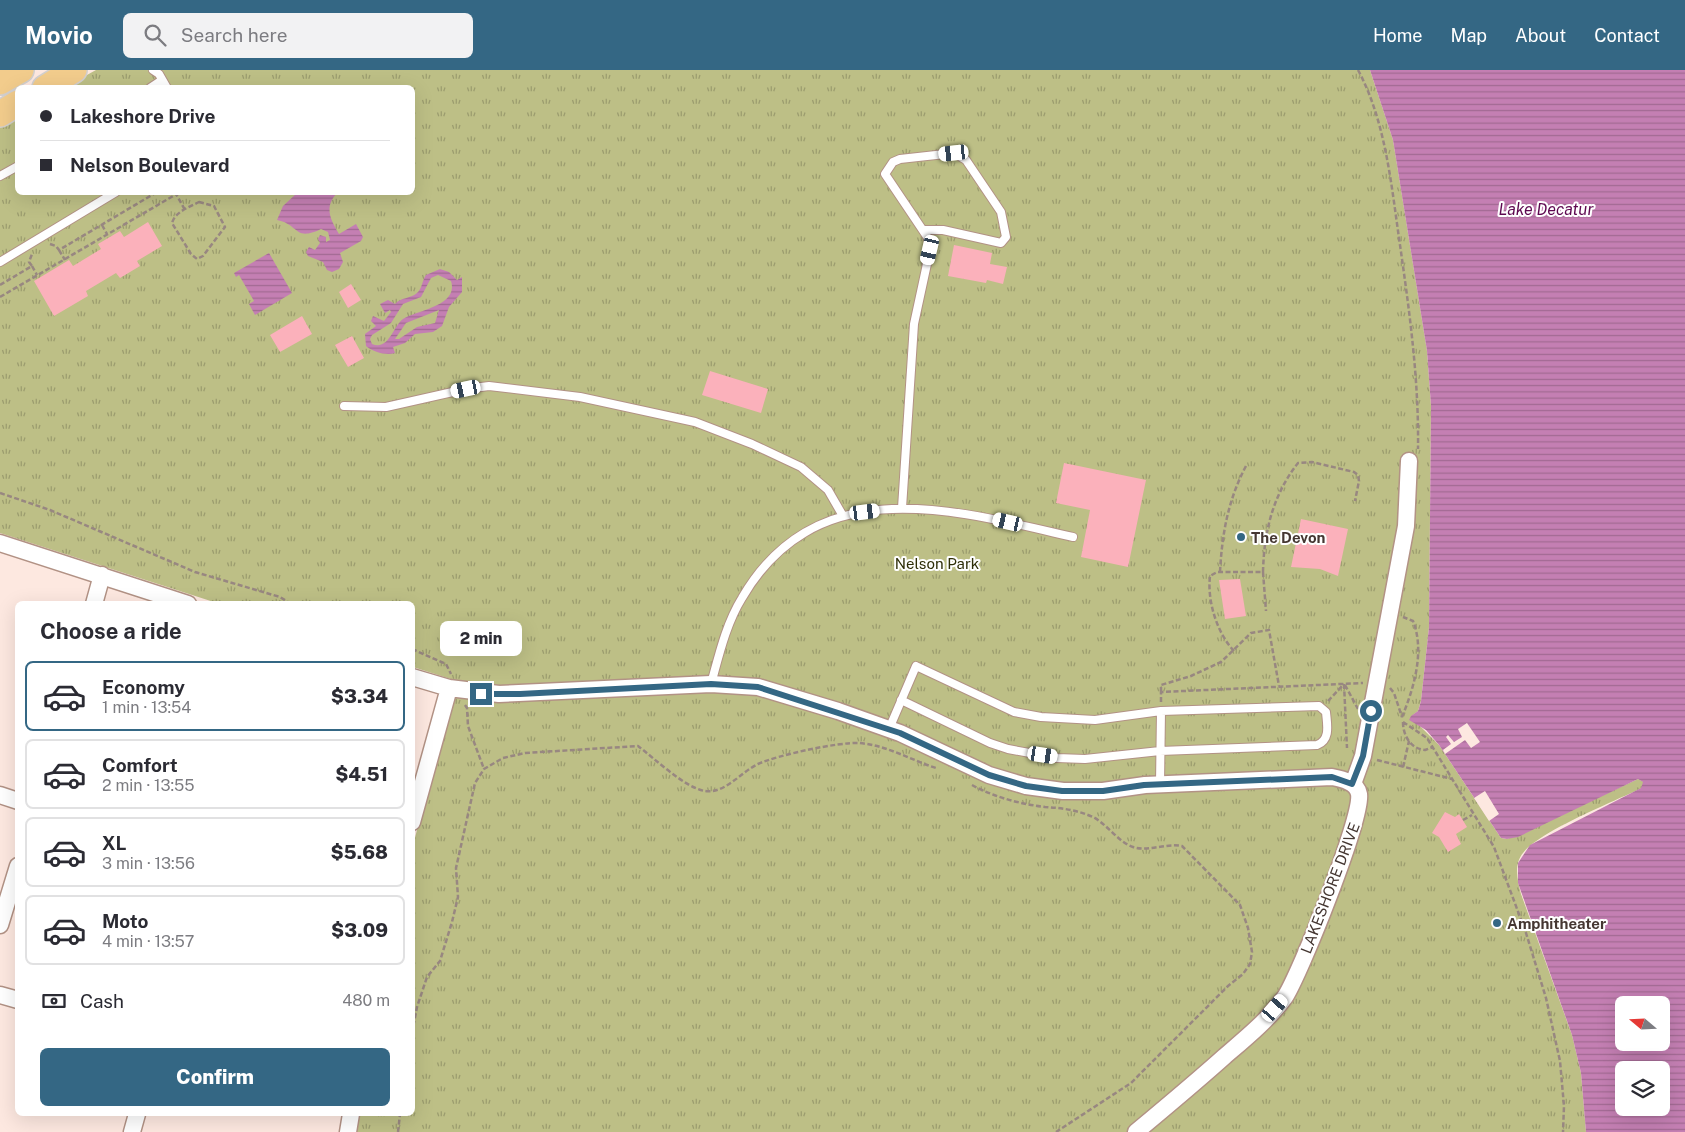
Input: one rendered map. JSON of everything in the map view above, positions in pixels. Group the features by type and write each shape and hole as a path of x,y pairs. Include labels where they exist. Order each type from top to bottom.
{"main road":[{"path":"0,82 22,70"},
{"path":"50,85 74,70"},
{"path":"0,114 15,106"}],"street":[{"path":"415,677 449,688 499,694 711,684 758,687 889,729 989,775 1026,786 1062,791 1103,791 1160,784 1332,777 1352,784 1363,756 1406,526 1409,466"},
{"path":"0,543 179,601"},
{"path":"95,601 102,575"},
{"path":"415,811 449,688"},
{"name":"LAKESHORE DRIVE","path":"1136,1132 1244,1039 1285,996 1298,971 1352,835 1359,808 1359,794 1352,784"},
{"path":"0,795 15,800"},
{"path":"0,925 15,876"},
{"path":"0,995 15,999"},
{"path":"132,1132 136,1116"},
{"path":"348,1132 351,1116"}],"lane":[{"path":"902,508 914,324 930,250 928,238 885,174 893,162 900,159 954,153 966,160 1001,212 1006,236 1000,243 943,230 923,230"},
{"path":"0,176 15,168"},
{"path":"0,262 111,195"},
{"path":"344,406 386,407 488,386 580,397 695,422 752,444 801,467 828,490 843,516"},
{"path":"711,684 731,620 741,600 765,564 780,549 797,538 843,516 902,508 962,512 1073,537"},
{"path":"889,729 901,700 916,666 1014,712 1095,720 1161,711 1314,705 1323,707 1326,712 1326,736 1325,741 1317,745 1160,751 1086,759 1029,753 990,743 901,700"},
{"path":"1160,784 1161,711"}],"path":[{"path":"1358,70 1382,137 1403,264 1417,380 1418,457 1409,466"},
{"path":"59,250 152,195"},
{"path":"0,297 173,195"},
{"path":"176,195 185,210"},
{"path":"199,202 210,203 216,208 225,224 224,231 214,239 200,258 191,254 172,223 174,217 185,210 199,202"},
{"path":"102,225 108,235"},
{"path":"44,247 51,244 56,246 65,260"},
{"path":"38,251 32,254 29,262 38,275"},
{"path":"0,285 32,266"},
{"path":"1266,611 1263,572 1264,549 1272,511 1298,463 1312,462 1354,472 1358,475 1359,480 1355,501"},
{"path":"1220,572 1221,547 1229,507 1246,466"},
{"path":"0,493 50,510 195,572 280,597 286,601"},
{"path":"1234,651 1223,640 1216,623 1209,580 1213,573 1263,572"},
{"path":"1389,614 1411,619 1416,628 1418,651 1414,680 1402,717"},
{"path":"1161,711 1161,684 1190,676 1221,662 1251,633 1269,630 1279,686"},
{"path":"415,650 446,664 451,670 449,688 467,708 468,726 484,769"},
{"path":"1323,707 1344,684"},
{"path":"1344,684 1363,718 1369,724"},
{"path":"1344,684 1347,748"},
{"path":"1161,692 1279,686 1375,684 1389,688 1394,693 1402,717 1404,731 1409,741 1421,750 1433,747"},
{"path":"1403,722 1426,738 1433,747 1494,847 1526,933 1546,998 1560,1061 1564,1106 1563,1132"},
{"path":"1403,767 1409,741"},
{"path":"415,1022 427,977 440,961 452,922 458,897 456,868 475,782 484,769 503,758 525,753 638,746 686,782 704,791 718,790 758,764 821,747 859,743 891,751 915,762 944,770"},
{"path":"1363,756 1453,780"},
{"path":"969,783 1006,799 1044,806 1065,807 1094,818 1131,846 1146,849 1170,844 1182,846 1240,905 1248,928 1252,952 1250,964 1243,974 1228,986 1131,1083 1056,1132"},
{"path":"1463,820 1473,814"},
{"path":"398,1132 400,1116"}],"green space":[{"name":"Nelson Park","path":"96,70 1370,70 1393,140 1427,351 1431,406 1429,627 1421,701 1418,711 1413,715 1419,725 1439,745 1501,838 1507,839 1638,779 1644,782 1642,788 1560,826 1532,844 1523,853 1517,868 1521,894 1572,1035 1581,1073 1586,1132 355,1132 358,1116 415,1116 415,838 457,681 415,668 415,601 211,601 0,533 0,125 15,116 15,195 415,195 415,85 69,85"}],"water":[{"name":"Lake Decatur","path":"1370,70 1685,70 1685,1132 1586,1132 1581,1073 1572,1035 1518,883 1518,863 1530,845 1641,788 1643,782 1638,779 1518,837 1501,838 1439,745 1426,730 1409,720 1418,711 1421,701 1429,627 1431,406 1427,351 1393,140"},
{"path":"295,195 335,195 331,203 330,213 339,234 356,224 363,237 361,241 340,253 343,262 339,269 332,272 327,270 323,262 308,256 306,252 309,247 315,250 320,243 318,239 320,235 326,237 326,242 330,240 328,232 321,229 312,233 301,233 284,222 277,220 283,206"},
{"path":"269,253 292,293 255,315 249,304 254,301 239,275 236,277 234,273"},
{"path":"440,269 449,272 457,280 462,277 462,292 449,307 442,326 433,332 415,334 405,343 393,347 395,353 380,353 366,346 365,334 376,326 371,321 373,316 384,321 391,312 390,310 385,313 380,304 388,300 395,304 414,295 420,289 426,275","holes":["438,275 451,281 452,289 449,296 443,302 403,319 383,344 372,344 370,339 372,335 391,323 403,304 421,297 431,278","439,310 435,323 417,327 399,339 395,339 406,323"]}],"pier":[{"path":"1467,723 1480,742 1471,748 1465,740 1445,754 1443,750 1451,744 1446,737 1448,735 1454,742 1462,737 1458,729"},
{"path":"1485,791 1499,814 1489,821 1474,798"}],"building":[{"path":"148,222 162,246 137,261 140,266 120,278 116,273 86,291 88,296 54,316 34,281 69,260 73,266 101,249 98,244 120,231 124,237"},
{"path":"954,245 992,253 990,264 1007,267 1003,284 987,280 986,283 948,276"},
{"path":"351,284 361,300 348,308 339,292"},
{"path":"302,316 312,334 280,352 270,335"},
{"path":"352,336 364,358 348,367 335,345"},
{"path":"710,371 768,389 761,413 702,395"},
{"path":"1064,463 1146,480 1128,567 1081,557 1090,510 1056,503"},
{"path":"1301,519 1348,529 1338,576 1320,569 1291,567"},
{"path":"1240,579 1246,616 1225,619 1219,580"},
{"path":"1445,812 1455,817 1459,814 1467,827 1456,834 1461,844 1448,852 1439,837 1432,833"}],"place":[{"name":"The Devon","path":"1241,537"},
{"name":"Amphitheater","path":"1497,923"}],"route":[{"path":"481,694 520,694 711,684 758,687 798,698 900,733 989,775 1026,786 1062,791 1103,791 1144,785 1332,777 1352,784 1363,756 1371,711"}]}
